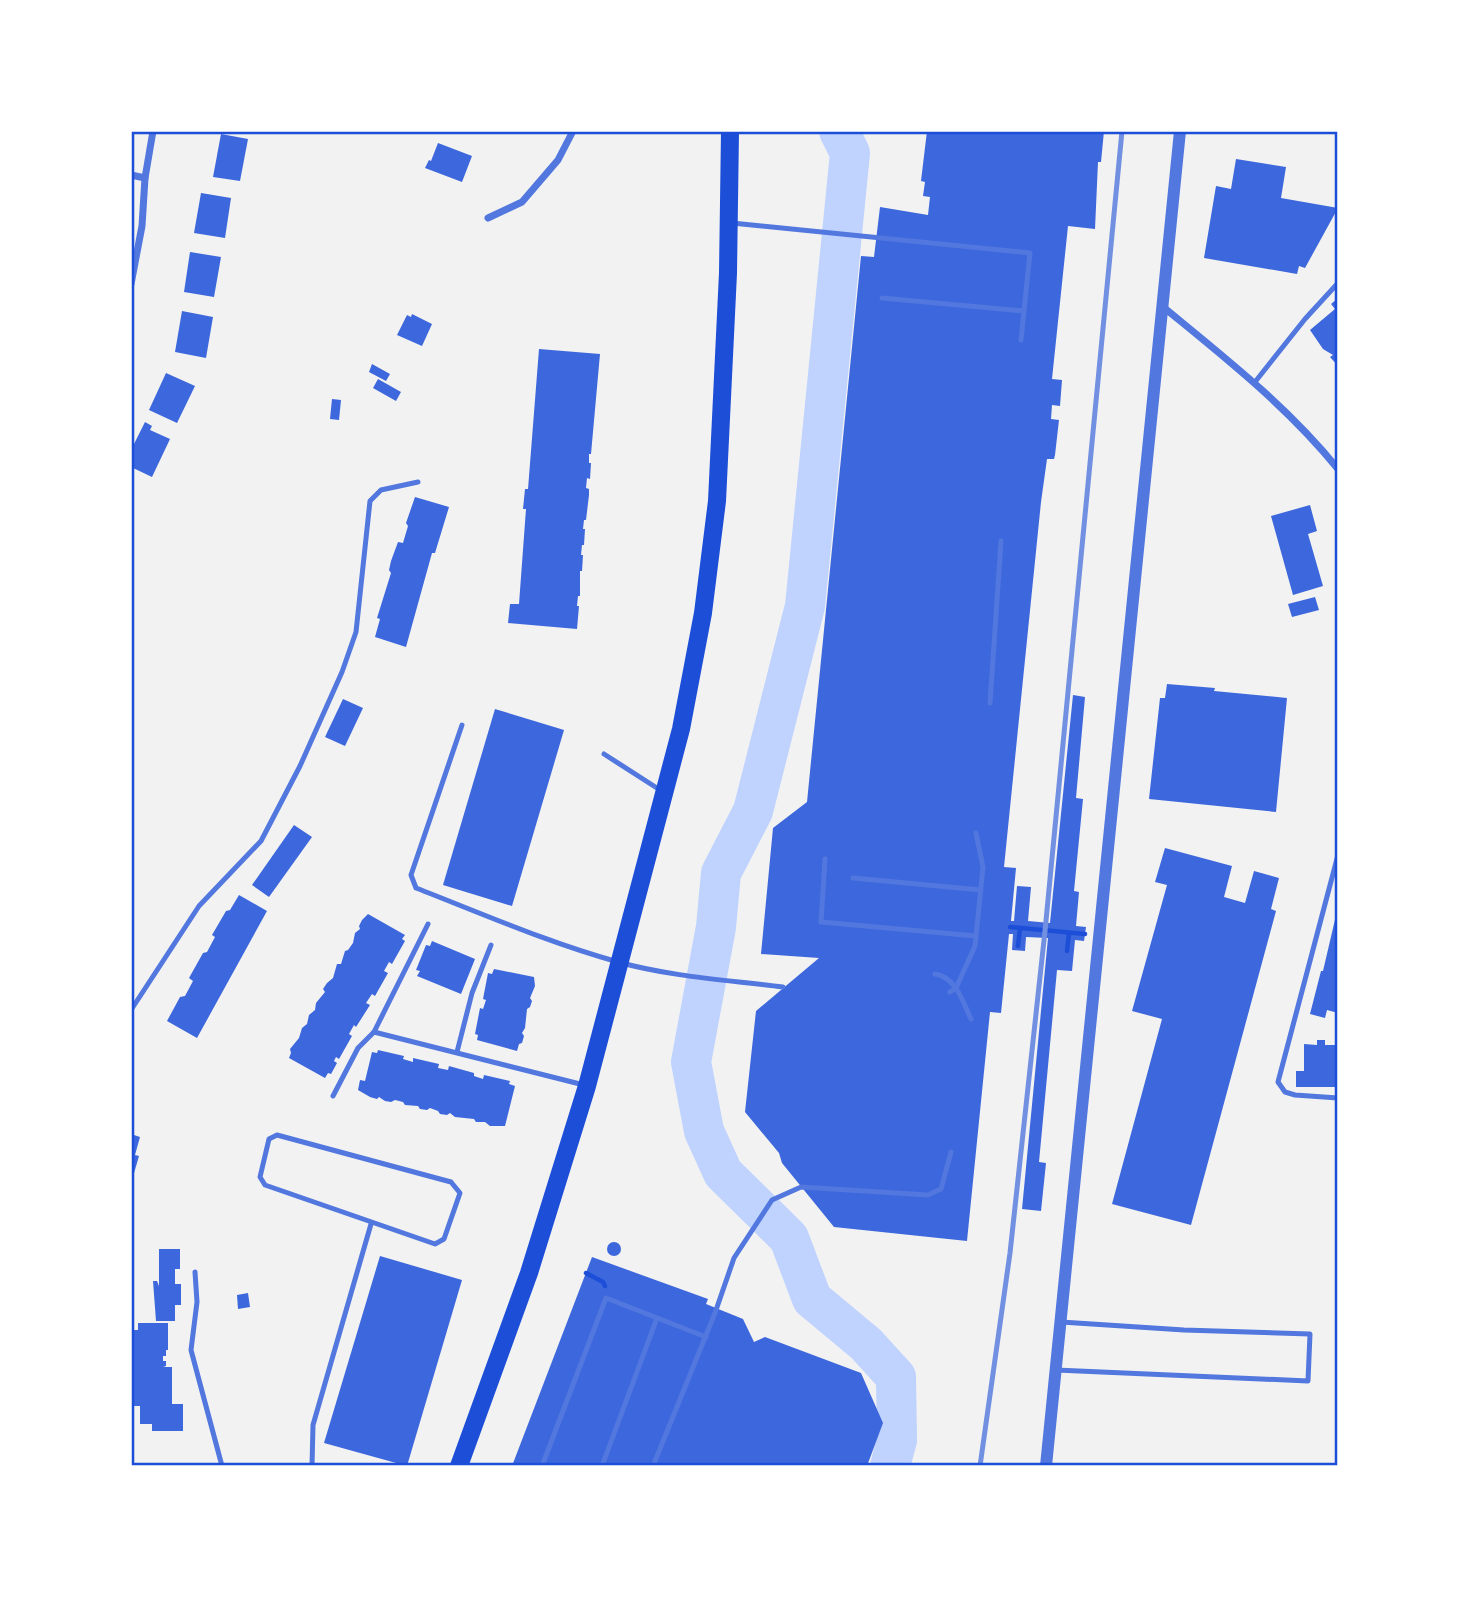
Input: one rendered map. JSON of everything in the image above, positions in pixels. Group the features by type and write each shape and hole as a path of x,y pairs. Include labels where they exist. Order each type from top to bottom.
{"main road":[{"path":"459,1466 529,1273 587,1086 665,794 690,683 709,572 724,397 730,131"}],"street":[{"path":"131,284 142,226 145,178 153,131"},
{"path":"488,218 522,202 558,160 573,131"},
{"path":"1046,1466 1180,131"},
{"path":"131,175 145,178"},
{"path":"1161,305 1255,382 1320,446 1338,469"}],"lane":[{"path":"730,222 1030,253 1021,340"},
{"path":"1255,382 1305,319 1338,283"},
{"path":"882,298 1024,311"},
{"path":"131,1010 199,906 261,841 305,754 342,672 356,632 370,501 381,490 418,482"},
{"path":"990,703 1001,541"},
{"path":"462,724 411,875 416,888 541,937 619,962 668,972 783,987"},
{"path":"604,754 665,794"},
{"path":"950,992 956,988 975,946 983,867 976,833"},
{"path":"1338,855 1278,1082 1284,1092 1295,1095 1338,1098"},
{"path":"825,859 821,922 976,936"},
{"path":"853,878 981,890"},
{"path":"333,1096 358,1048 374,1032 428,924"},
{"path":"457,1052 472,993 491,945"},
{"path":"934,974 942,975 956,988 971,1019"},
{"path":"374,1032 587,1086"},
{"path":"277,1135 451,1182 460,1193 444,1240 435,1244 371,1223 265,1185 260,1177 269,1139 277,1135"},
{"path":"653,1466 715,1313 734,1258 772,1200 801,1186 928,1195 941,1189 951,1152"},
{"path":"312,1466 313,1425 371,1223"},
{"path":"195,1272 197,1302 191,1350 222,1466"},
{"path":"542,1466 606,1298 705,1336"},
{"path":"602,1466 657,1318"},
{"path":"1056,1370 1308,1381 1310,1334 1061,1322"}],"path":[{"path":"1010,927 1085,934"},
{"path":"1018,946 1020,928"},
{"path":"1067,951 1069,933"},
{"path":"586,1273 603,1282 606,1298"}],"building":[{"path":"927,131 1104,131 1101,162 1098,162 1095,229 1068,226 1052,379 1062,380 1060,406 1052,405 1051,419 1059,420 1055,455 1054,459 1047,459 1041,502 1004,867 1016,868 1011,921 1014,921 1017,886 1031,887 1028,921 1050,923 1073,695 1085,697 1076,798 1083,799 1074,891 1079,892 1076,926 1086,927 1084,941 1075,940 1072,971 1057,970 1039,1162 1046,1163 1041,1211 1022,1209 1048,938 1026,937 1025,951 1012,950 1013,934 1009,934 1001,1013 990,1012 967,1241 834,1227 745,1112 756,1011 819,958 761,954 773,828 807,802 861,256 874,257 880,207 928,215 930,197 923,196 925,182 921,181"},
{"path":"221,134 248,139 240,181 213,177"},
{"path":"438,143 472,156 462,182 425,168"},
{"path":"1236,159 1286,167 1281,198 1338,208 1305,268 1299,266 1297,274 1204,258 1216,186 1231,189"},
{"path":"201,193 231,198 225,238 194,233"},
{"path":"190,252 221,257 214,297 184,292"},
{"path":"1338,298 1338,366 1330,357 1333,355 1323,349 1310,330 1335,309 1331,304"},
{"path":"182,311 213,317 206,358 175,352"},
{"path":"412,314 432,324 422,346 397,335 407,315 411,317"},
{"path":"539,349 600,354 589,454 590,479 587,478 586,488 589,489 589,495 583,529 577,629 508,623 510,604 519,604 526,509 523,509 525,489 528,489"},
{"path":"372,364 390,374 386,381 369,372"},
{"path":"166,373 195,386 177,423 149,410"},
{"path":"378,379 401,392 396,401 373,388"},
{"path":"332,399 341,400 339,420 330,419"},
{"path":"145,422 152,426 150,430 170,439 152,477 131,467 131,450"},
{"path":"415,497 449,507 435,553 432,553 406,647 375,637 380,619 377,618 391,573 391,561 398,542 403,543 408,526 406,523"},
{"path":"1310,505 1317,531 1308,534 1323,586 1293,595 1271,516"},
{"path":"1315,597 1319,610 1292,617 1288,604"},
{"path":"1167,684 1287,698 1276,812 1149,799 1160,698 1165,698"},
{"path":"343,699 363,708 345,746 325,737"},
{"path":"495,709 564,730 512,906 443,885"},
{"path":"294,825 312,837 269,897 252,885"},
{"path":"1165,848 1232,866 1224,897 1245,903 1254,871 1279,878 1271,909 1276,911 1191,1225 1112,1204 1162,1019 1132,1011 1167,885 1155,882"},
{"path":"239,895 267,911 197,1038 167,1021 180,997 185,996 193,981 189,978 203,953 207,952 215,937 212,935"},
{"path":"1337,911 1338,1013 1327,1010 1325,1018 1310,1014"},
{"path":"368,914 405,935 402,939 405,941 392,964 389,962 384,971 388,973 375,996 372,994 366,1003 370,1005 356,1027 354,1025 349,1034 352,1036 339,1059 336,1057 334,1061 337,1063 331,1074 328,1073 325,1078 289,1058 290,1049 299,1038 309,1015 325,992 323,989 333,978 337,964 341,964 345,951 353,943 355,933"},
{"path":"432,941 475,959 461,994 417,976 420,971 416,970 426,945 430,946"},
{"path":"494,969 534,977 535,986 530,1007 527,1009 522,1033 524,1036 517,1051 477,1040 478,1035 475,1034 480,1008 483,1009 486,1000 483,999 488,973 492,974"},
{"path":"1317,1040 1325,1040 1325,1045 1338,1045 1338,1087 1296,1087 1296,1071 1304,1071 1304,1044 1317,1045"},
{"path":"378,1050 404,1056 403,1059 413,1062 413,1058 439,1064 438,1068 448,1070 449,1066 474,1073 474,1076 483,1079 484,1075 510,1081 509,1084 515,1086 505,1126 490,1126 474,1119 455,1117 450,1113 440,1114 430,1108 420,1109 418,1106 405,1105 395,1100 385,1101 358,1090 360,1080 365,1081 372,1052 377,1053"},
{"path":"131,1134 140,1137 135,1155 139,1156 132,1180"},
{"path":"611,1242 617,1242 621,1249 617,1256 611,1256 607,1252 607,1246"},
{"path":"159,1249 180,1249 180,1269 175,1269 175,1284 181,1284 181,1305 175,1305 175,1321 156,1321 153,1281 157,1281 159,1286"},
{"path":"380,1256 462,1280 407,1466 324,1443"},
{"path":"592,1257 708,1299 706,1304 743,1319 754,1342 765,1337 861,1373 883,1423 867,1466 512,1466"},
{"path":"248,1293 250,1307 238,1309 237,1295"},
{"path":"138,1323 168,1323 168,1350 166,1356 163,1356 166,1366 163,1367 172,1367 172,1404 183,1404 183,1431 152,1431 152,1424 140,1424 140,1406 131,1406 131,1330 138,1330"}],"waterway":[{"path":"839,131 850,153 805,606 753,811 721,873 716,927 691,1062 704,1131 723,1173 789,1238 812,1299 866,1344 896,1377 897,1440 890,1466"}],"railway":[{"path":"980,1466 1010,1253 1045,931 1122,131"}]}
